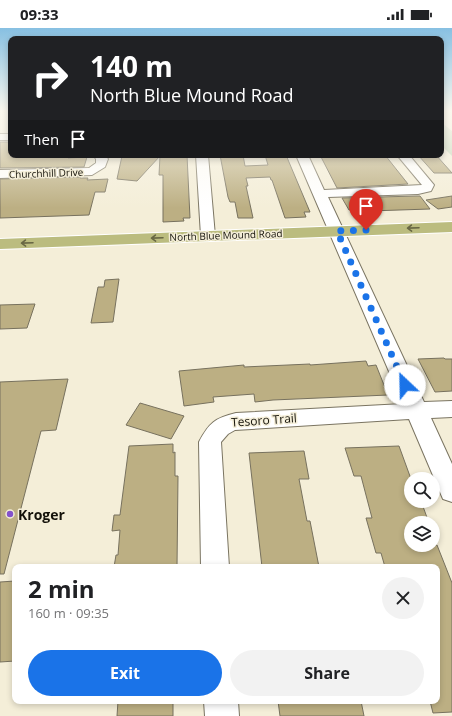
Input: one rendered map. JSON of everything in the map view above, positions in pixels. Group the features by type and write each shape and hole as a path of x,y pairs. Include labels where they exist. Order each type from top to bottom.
{"main road":[{"name":"North Blue Mound Road","path":"0,256 340,237 452,227"},
{"name":"North Blue Mound Road","path":"0,244 208,236 452,239"}],"street":[{"name":"Churchhill Drive","path":"0,174 92,172 101,165 101,158"},
{"path":"202,158 208,236"},
{"path":"303,158 340,237 452,491"},
{"path":"319,194 418,190 427,188 428,185 406,158"},
{"name":"Tesoro Trail","path":"215,564 210,442 218,428 226,423 236,421 452,409"},
{"path":"221,704 222,716"}],"green space":[{"path":"444,143 452,143 452,156 444,148"}],"building":[{"path":"0,143 8,143 8,158 87,158 84,167 0,168"},
{"path":"122,158 158,158 137,181 117,179"},
{"path":"160,158 187,158 190,218 183,218 184,221 163,222 163,175 159,175"},
{"path":"221,158 244,158 245,166 268,165 266,158 287,158 310,212 304,212 306,217 285,218 270,177 246,178 248,186 246,186 253,218 238,218 235,202 230,202"},
{"path":"322,158 387,158 408,184 337,188"},
{"path":"421,158 439,158 452,173 434,173"},
{"path":"81,177 80,178 88,178 87,180 108,179 105,192 95,192 89,215 0,218 0,179"},
{"path":"420,196 430,209 369,211 367,209 349,210 342,198"},
{"path":"452,196 452,207 438,209 426,200"},
{"path":"119,279 113,322 91,323 98,287 104,287 105,280"},
{"path":"35,304 27,328 0,329 0,305"},
{"path":"418,359 452,359 452,391 435,392"},
{"path":"366,361 368,366 376,365 388,395 255,402 254,394 213,397 214,402 184,406 179,371 244,365 244,367 310,365"},
{"path":"68,379 56,430 41,431 4,574 0,574 0,382"},
{"path":"140,403 184,416 171,439 126,425"},
{"path":"173,444 173,453 175,452 175,476 178,476 177,564 114,564 116,555 118,555 120,530 112,531 114,515 120,515 129,446"},
{"path":"399,446 408,472 404,472 404,508 424,508 426,516 404,516 404,552 440,552 452,583 452,712 433,713 431,704 440,704 440,564 384,564 381,553 376,553 366,518 372,518 361,476 354,476 345,448"},
{"path":"304,451 309,479 299,479 307,521 310,521 318,564 262,564 249,453"},
{"path":"12,581 12,661 0,662 0,582"},
{"path":"118,704 173,704 173,716 117,716"},
{"path":"278,704 362,704 364,716 280,716"}],"place":[{"name":"Kroger","path":"10,514"}],"route":[{"path":"366,230 337,231 405,385"}]}
